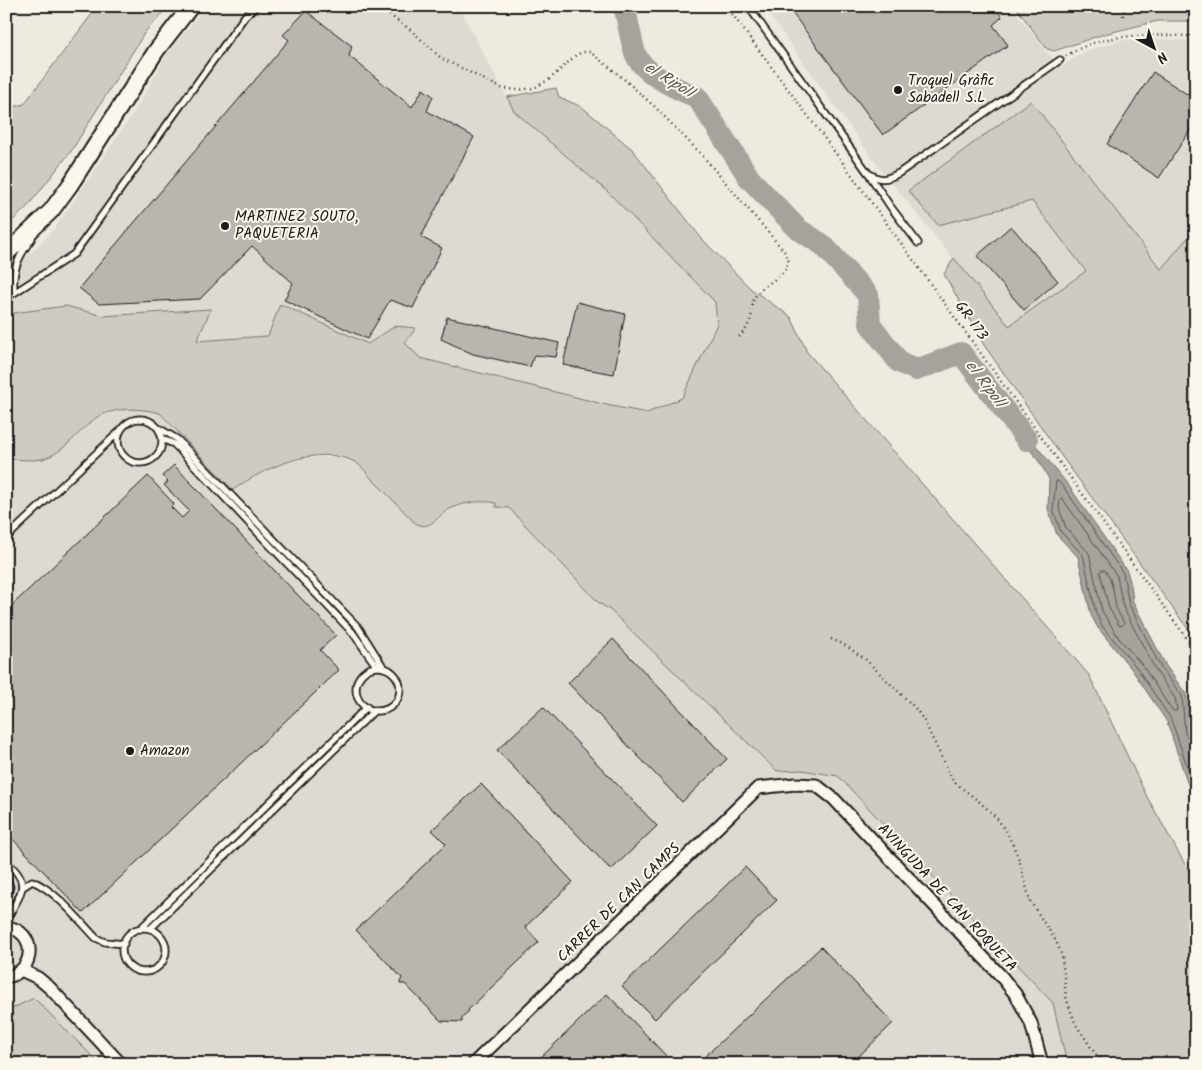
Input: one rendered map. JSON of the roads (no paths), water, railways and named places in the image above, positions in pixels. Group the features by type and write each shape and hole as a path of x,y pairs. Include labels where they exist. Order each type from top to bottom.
{"main road":[{"path":"6,254 51,211 83,165 156,51 191,6"}],"street":[{"name":"CARRER DE CAN CAMPS","path":"473,1064 758,788 795,784"},
{"name":"AVINGUDA DE CAN ROQUETA","path":"795,784 816,785 834,799 1001,976 1016,995 1031,1023 1042,1064"},
{"path":"6,927 18,931 28,943 29,958 22,970 6,977"},
{"path":"22,970 38,978 50,988 121,1064"}],"lane":[{"path":"6,296 14,294 74,254 245,16 256,6"},
{"path":"748,6 918,243"},
{"path":"868,173 876,178 888,179 899,173 1060,60"},
{"path":"14,294 13,278 15,267 30,240 51,211"},
{"path":"6,538 131,421 145,420 177,439 358,627 381,668"},
{"path":"121,430 118,444 120,450 129,460 142,463 154,458 161,446 162,440 157,427"},
{"path":"162,440 174,444 347,626 381,668 395,675 400,687 400,694 392,706 386,710 375,710 367,707 359,700 357,685 364,672 381,668"},
{"path":"140,929 150,929 161,936 166,949 163,962 158,967 144,972 136,971 125,961 123,954 124,944 130,934 140,929 367,707"},
{"path":"150,929 375,710"},
{"path":"6,862 22,878 23,887"},
{"path":"6,877 10,887 6,898"},
{"path":"6,921 23,887 32,881 40,884 52,894 96,938 105,942 124,944"}],"water":[{"path":"1008,415 1012,416 1069,486 1127,571 1133,602 1166,666 1186,694 1190,732 1196,743 1196,804 1167,722 1133,671 1098,628 1091,615 1078,557 1057,535 1048,509 1049,479 1040,463 1007,419"}],"waterway":[{"name":"el Ripoll","path":"624,6 638,59 657,77 697,97 750,179 798,229 823,245 868,295 870,324 899,362 916,370 961,353 1027,440"}],"place":[{"name":"Troquel Gràfic Sabadell S.L","path":"898,90"},
{"name":"MARTINEZ SOUTO, PAQUETERIA","path":"225,226"},
{"name":"Amazon","path":"130,751"}]}
